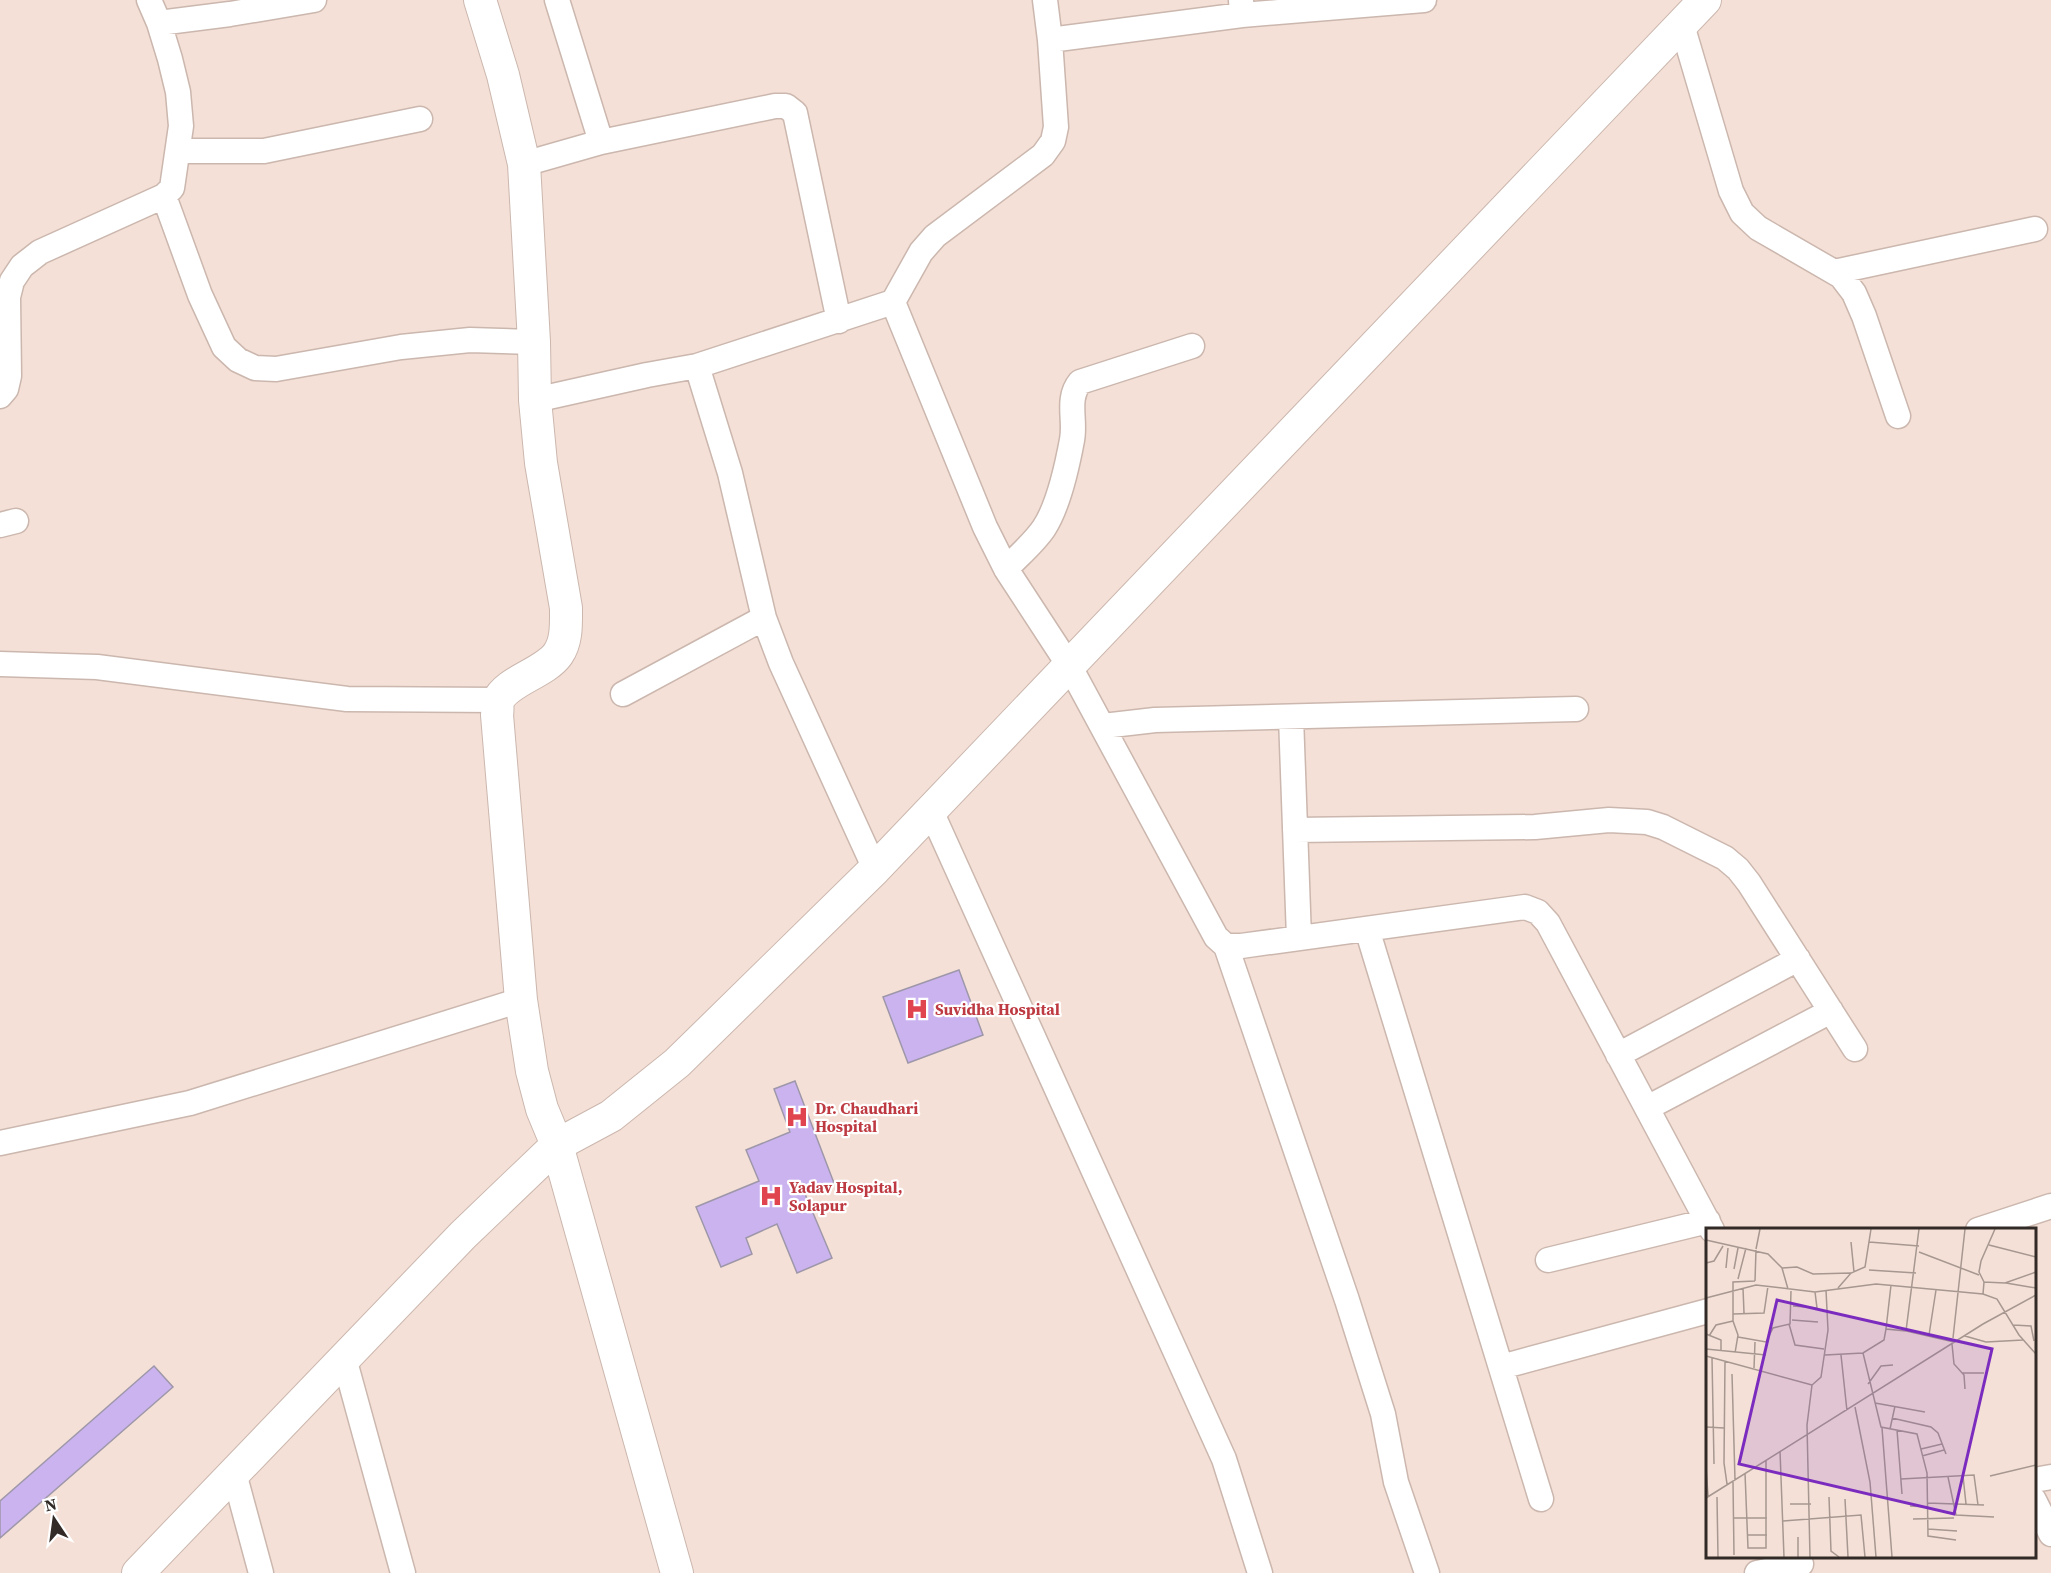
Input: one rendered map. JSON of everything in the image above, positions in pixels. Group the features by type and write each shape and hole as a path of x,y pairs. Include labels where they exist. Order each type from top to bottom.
{"main road":[{"path":"480,0 503,75 524,164 535,400 541,462 566,608 566,632 559,653 551,662 509,688 498,700 497,715 521,1000 532,1071 542,1109 557,1145 677,1573"},
{"path":"138,1573 463,1235 557,1145 611,1116 677,1063 875,870 1694,8"}],"street":[{"path":"0,396 6,389 9,376 9,297 12,281 22,266 40,252 164,196 172,188 181,126 178,92 159,23 149,0"},
{"path":"159,23 314,0"},
{"path":"556,0 601,142"},
{"path":"535,400 697,366 893,302 921,252 935,236 1044,155 1053,141 1056,127 1045,0"},
{"path":"1050,40 1241,7 1424,0"},
{"path":"1694,8 1731,191 1742,213 1758,228 1841,276 1854,293 1898,416"},
{"path":"524,164 601,142 775,106 786,106 795,113 839,321"},
{"path":"178,151 264,151 420,119"},
{"path":"164,196 201,295 224,347 238,360 255,368 276,369 402,347 458,341 534,342"},
{"path":"1834,272 2035,229"},
{"path":"893,302 985,527 1006,569 1070,667 1216,937 1226,946 1347,1300 1383,1414 1396,1482 1427,1573"},
{"path":"1006,569 1043,529 1051,514 1058,496 1072,438 1072,400 1074,390 1080,382 1192,346"},
{"path":"697,366 730,473 764,618 781,663 875,870"},
{"path":"623,694 764,618"},
{"path":"0,664 97,667 347,699 498,700"},
{"path":"1103,726 1155,720 1576,709"},
{"path":"1291,717 1299,938"},
{"path":"931,811 1224,1459 1260,1573"},
{"path":"1295,830 1535,827 1609,820 1647,822 1663,827 1725,858 1738,869 1855,1049"},
{"path":"1226,946 1241,946 1525,908 1538,912 1548,923 1710,1225 1548,1260"},
{"path":"1367,929 1541,1499"},
{"path":"1618,1054 1798,959"},
{"path":"0,1143 190,1103 521,1000"},
{"path":"1647,1108 1831,1011"},
{"path":"1984,1228 2051,1206"},
{"path":"1501,1367 1706,1311"},
{"path":"344,1358 403,1573"},
{"path":"234,1473 261,1573"},
{"path":"2036,1480 2051,1477"},
{"path":"2036,1504 2051,1534"},
{"path":"1757,1573 1801,1565"}],"building":[{"path":"959,970 983,1035 908,1063 883,997"},
{"path":"795,1081 834,1183 805,1194 832,1258 797,1273 777,1224 746,1238 752,1254 721,1267 696,1207 759,1181 746,1150 790,1132 774,1089"},
{"path":"154,1366 173,1387 0,1538 0,1501"}],"place":[{"name":"Suvidha Hospital","path":"917,1009"},
{"name":"Dr. Chaudhari Hospital","path":"797,1117"},
{"name":"Yadav Hospital, Solapur","path":"771,1196"}]}
